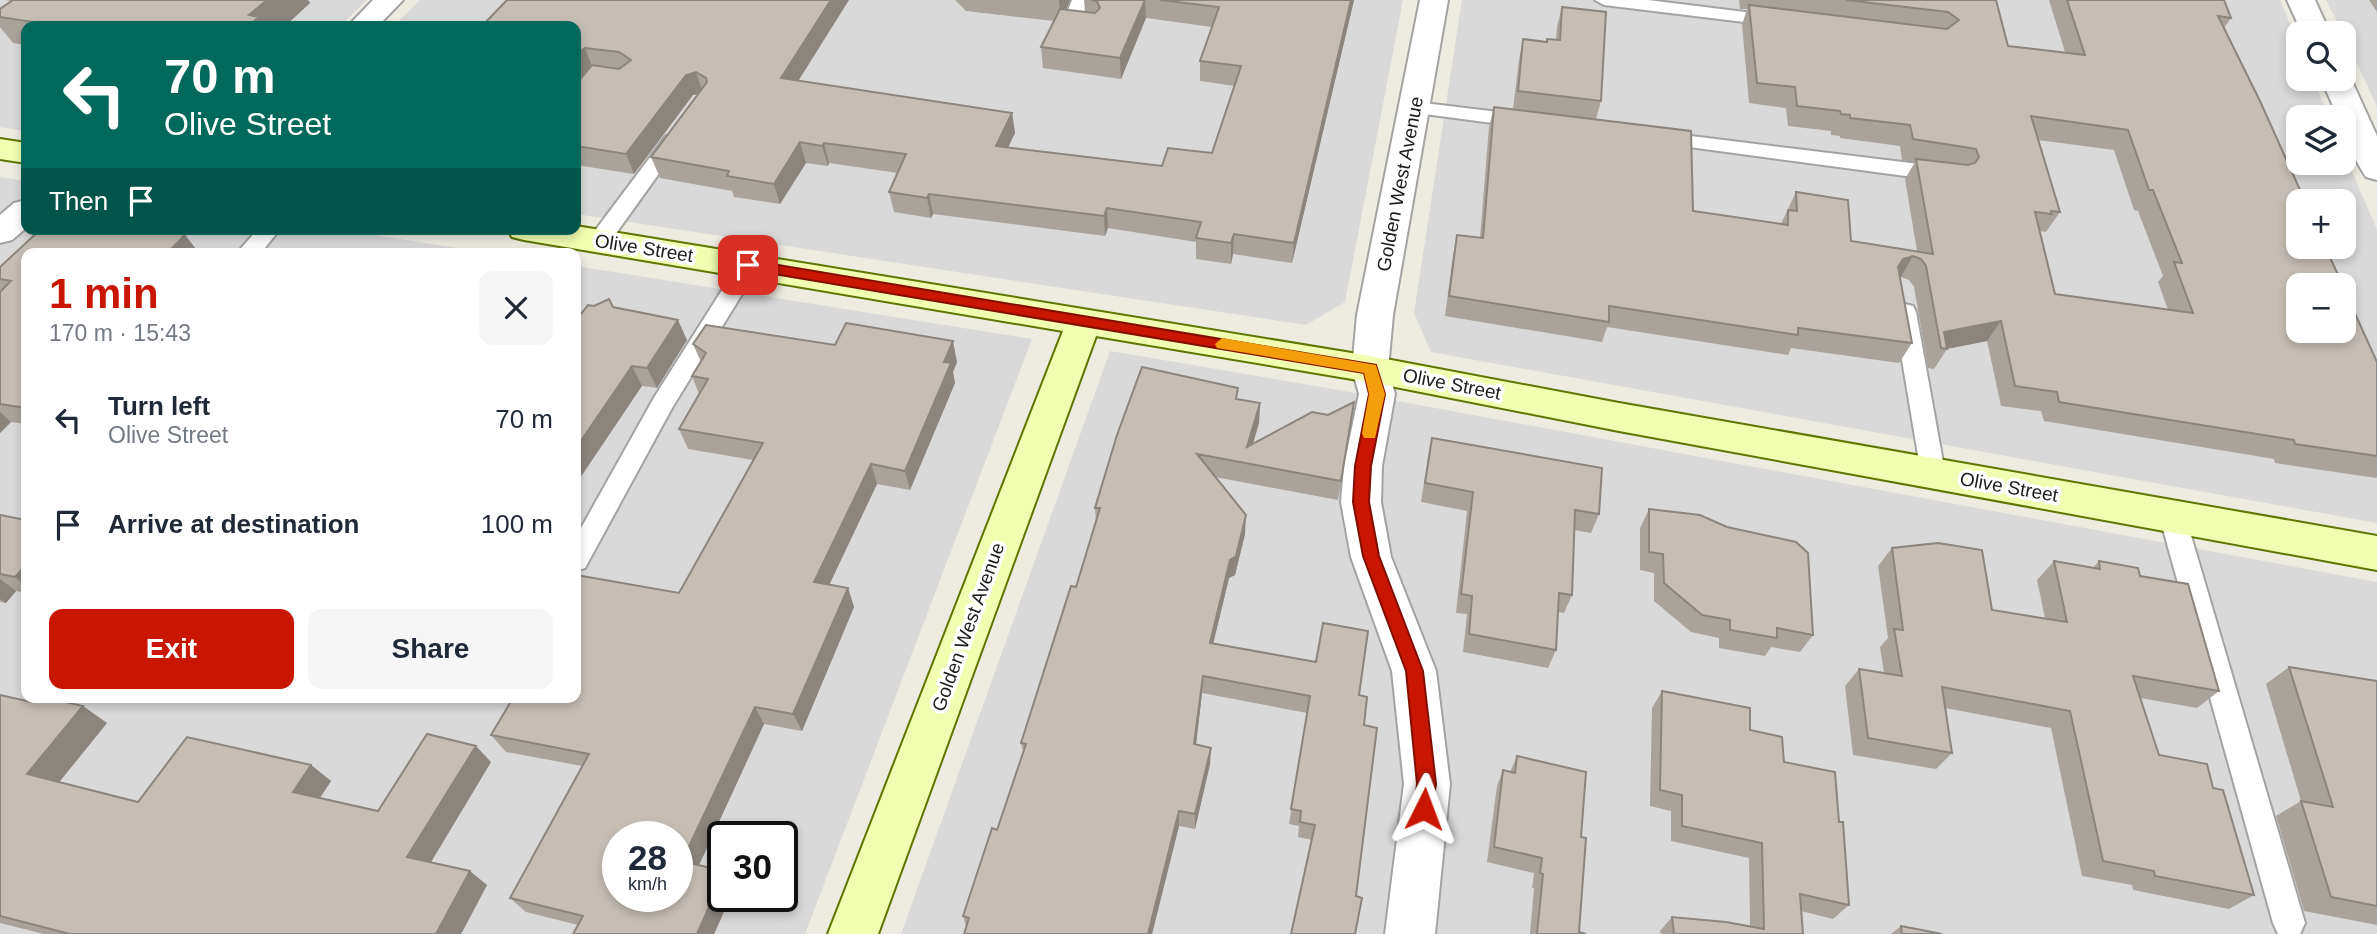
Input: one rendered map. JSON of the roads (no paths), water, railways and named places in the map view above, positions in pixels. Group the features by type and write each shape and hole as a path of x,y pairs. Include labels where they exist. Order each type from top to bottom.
{"street":[{"path":"367,21 389,0"},
{"name":"Golden West Avenue","path":"1410,934 1427,784 1415,671 1371,556 1361,502 1363,466 1377,394 1370,369 1375,315 1416,108 1434,0"},
{"path":"2301,0 2311,21"},
{"path":"2341,91 2377,170"},
{"path":"0,149 21,152"},
{"path":"0,232 21,215"},
{"name":"Olive Street","path":"562,235 1370,369 2377,554"},
{"name":"Golden West Avenue","path":"853,934 1059,380 1084,321"}],"lane":[{"path":"1082,0 1071,25 1090,27"},
{"path":"1604,0 1799,24"},
{"path":"1416,108 1540,123"},
{"path":"599,241 686,123"},
{"path":"1637,136 1955,176"},
{"path":"253,248 264,235"},
{"path":"581,551 663,402 748,265"},
{"path":"1900,287 1933,473"},
{"path":"2172,515 2289,923"}]}
